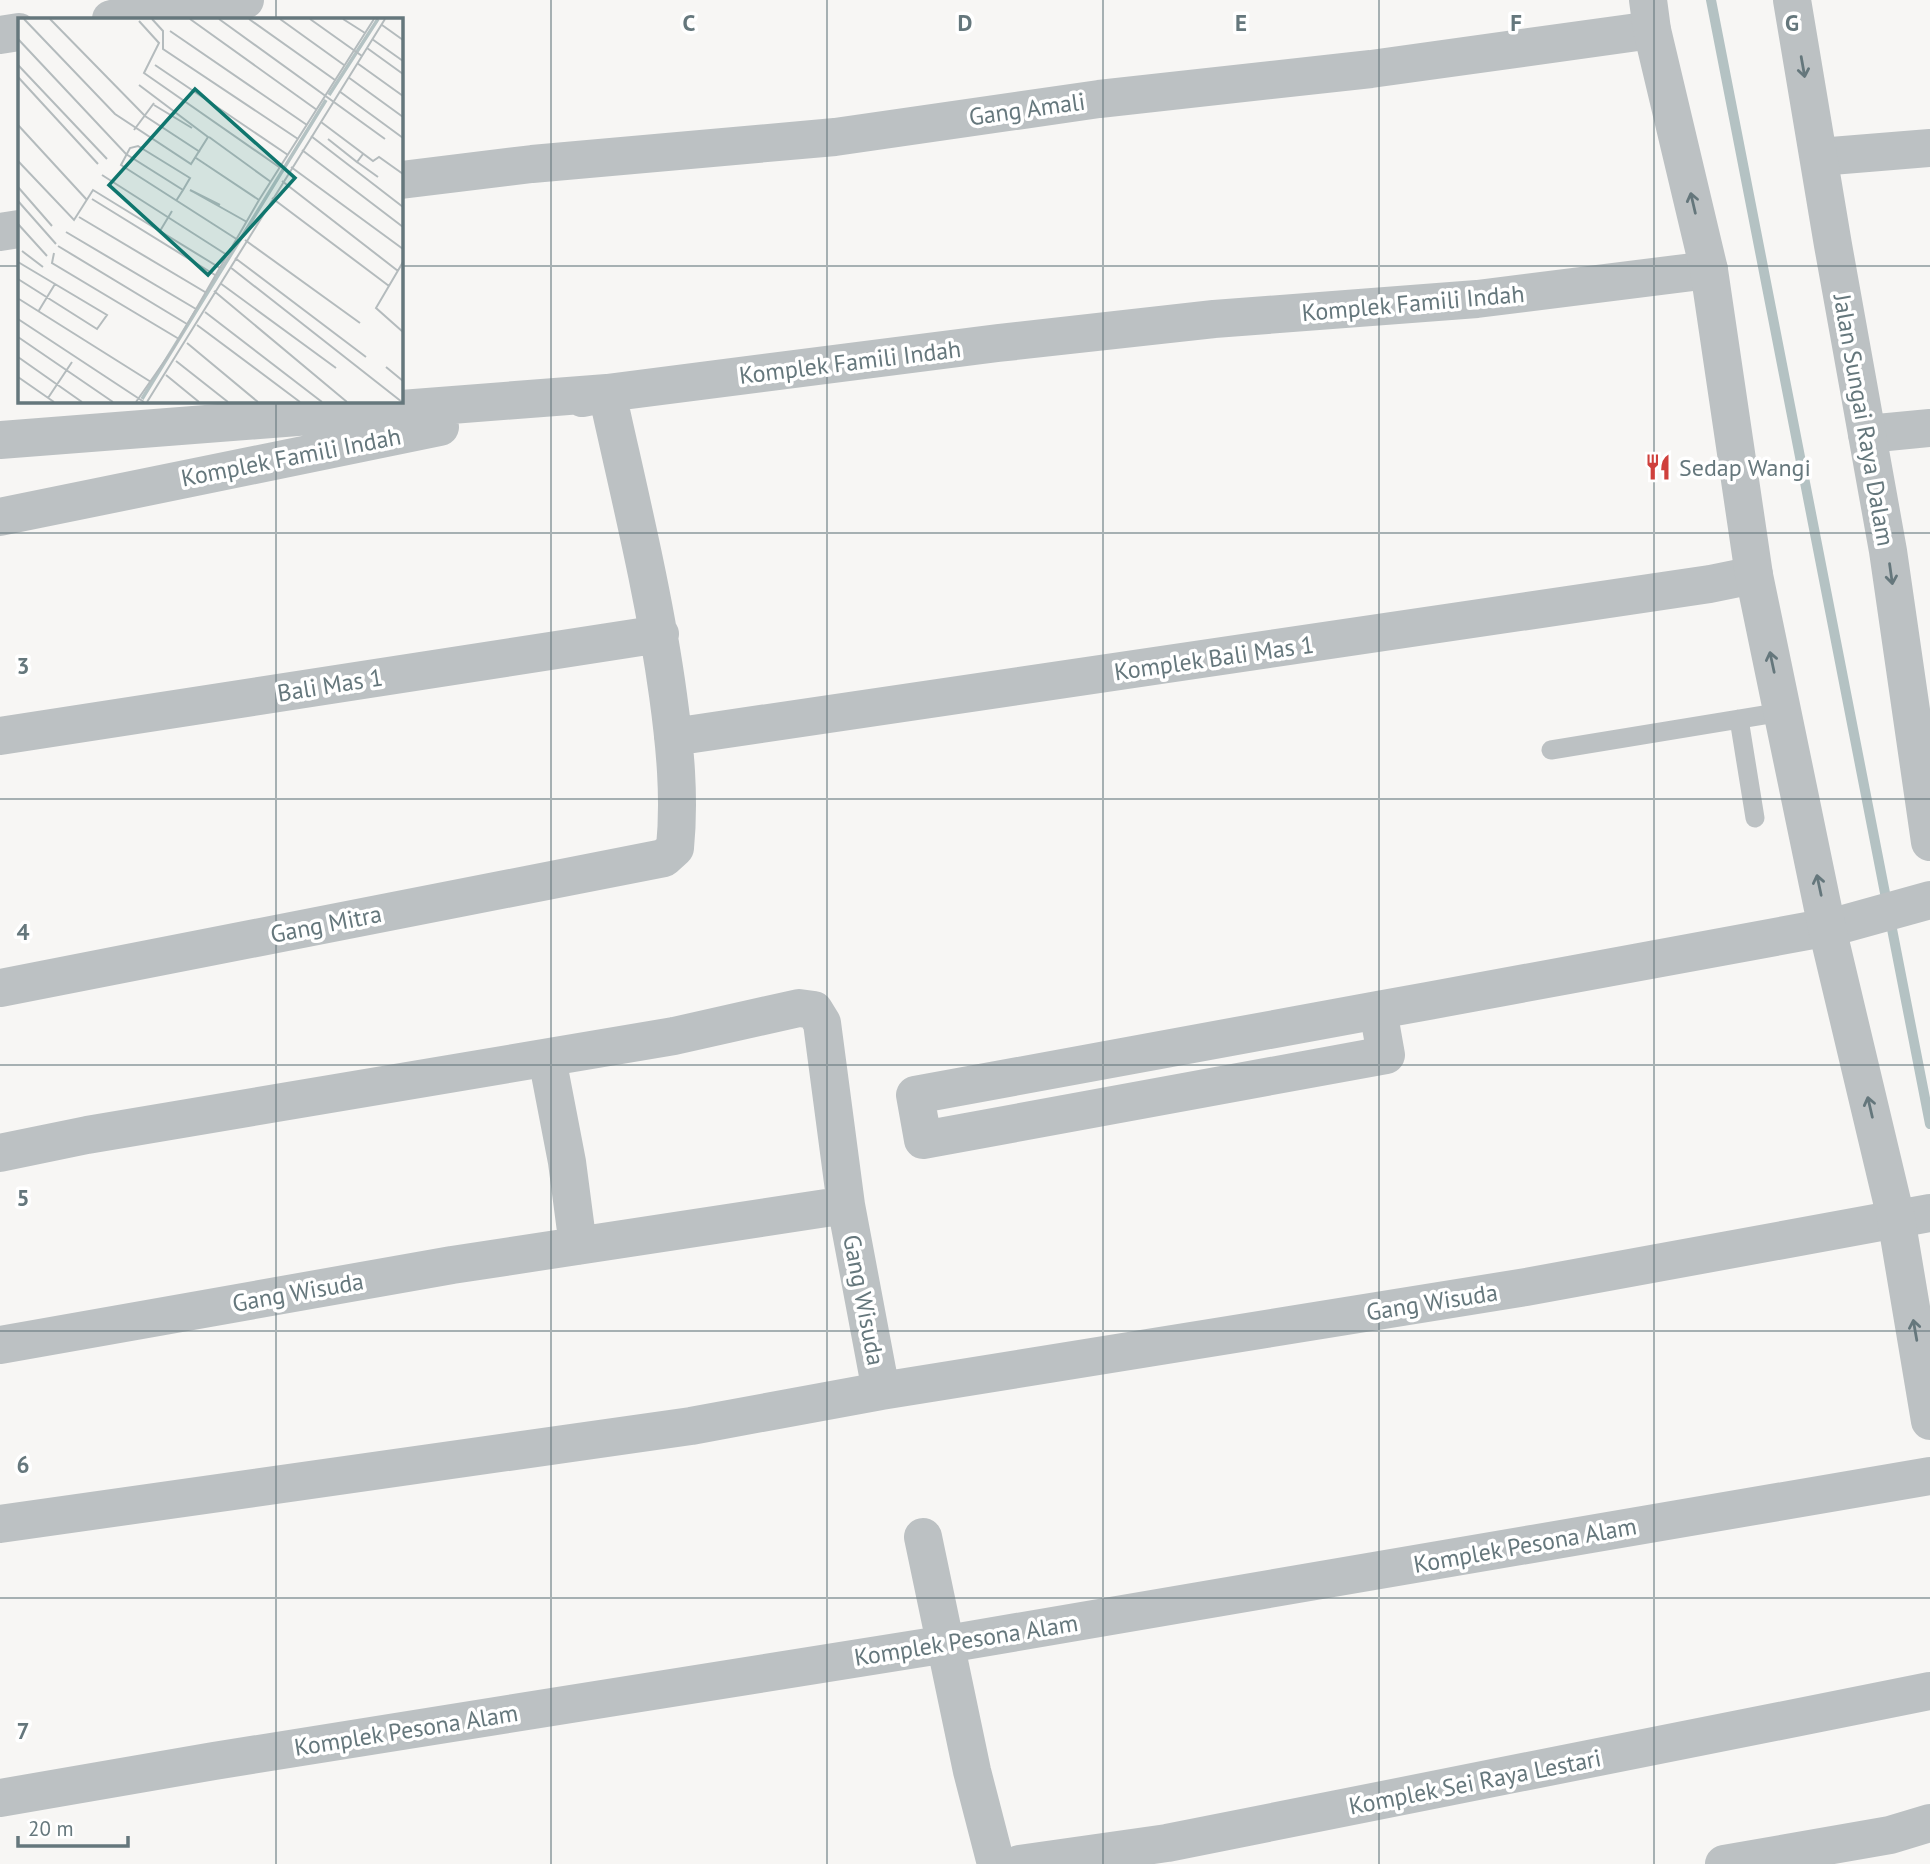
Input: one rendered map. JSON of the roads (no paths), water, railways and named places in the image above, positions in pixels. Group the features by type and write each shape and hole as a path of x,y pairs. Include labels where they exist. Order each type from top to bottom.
{"street":[{"path":"118,18 246,0"},
{"name":"Jalan Sungai Raya Dalam","path":"1792,0 1888,551 1930,842"},
{"path":"1650,15 1709,270 1777,713 1913,1216 1930,1421"},
{"name":"Gang Amali","path":"402,180 532,164 835,137 1099,99 1371,69 1650,15"},
{"path":"0,35 18,32"},
{"path":"1819,157 1930,148"},
{"path":"0,232 18,229"},
{"name":"Komplek Famili Indah","path":"0,517 607,393 998,343 1214,319 1477,299 1709,270"},
{"path":"0,440 607,393 660,634 673,737"},
{"path":"1867,434 1930,428"},
{"name":"Komplek Bali Mas 1","path":"673,737 1696,587 1754,575"},
{"name":"Bali Mas 1","path":"0,736 660,634"},
{"name":"Gang Mitra","path":"0,988 664,858 676,848 679,808 673,737"},
{"path":"1378,1010 1386,1055 923,1140 915,1095 1378,1010 1834,927 1920,902"},
{"path":"0,1153 87,1135 674,1036 800,1008 814,1010 822,1023 846,1205"},
{"path":"547,1058 567,1161 578,1246"},
{"name":"Gang Wisuda","path":"0,1345 452,1265 846,1205 881,1391 1526,1287 1913,1216"},
{"path":"0,1524 691,1426 881,1391"},
{"name":"Komplek Pesona Alam","path":"0,1798 242,1756 947,1644 1930,1476"},
{"path":"923,1537 972,1771 996,1864"},
{"name":"Komplek Sei Raya Lestari","path":"1019,1864 1167,1843 1930,1691"},
{"path":"1724,1864 1890,1835 1930,1823"}],"lane":[{"path":"1550,750 1777,713 1788,815"},
{"path":"1739,719 1755,818"}],"waterway":[{"path":"1711,0 1930,1124"}],"place":[{"name":"Sedap Wangi","path":"1658,467"}]}
